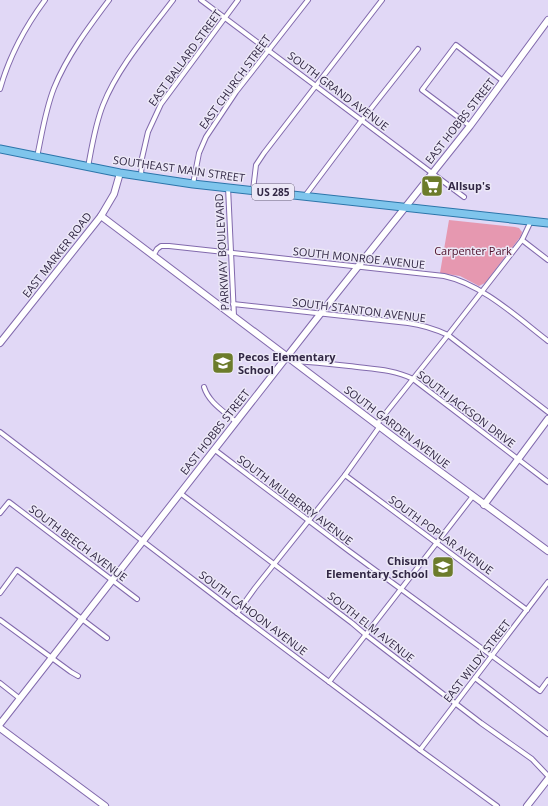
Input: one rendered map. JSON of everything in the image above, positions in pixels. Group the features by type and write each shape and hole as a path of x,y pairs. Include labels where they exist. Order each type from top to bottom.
{"main road":[{"name":"SOUTHEAST MAIN STREET","path":"0,149 120,173 193,184 548,223"}],"street":[{"path":"0,89 7,69 28,24 45,0"},
{"path":"37,157 47,111 58,79 73,50 109,0"},
{"path":"88,167 98,121 111,87 121,70 173,0"},
{"name":"SOUTH GRAND AVENUE","path":"202,0 464,197"},
{"name":"EAST BALLARD STREET","path":"141,176 142,158 148,132 161,104 238,0"},
{"name":"EAST CHURCH STREET","path":"193,184 199,153 206,136 217,119 308,0"},
{"path":"252,190 256,165 264,153 382,0"},
{"name":"EAST HOBBS STREET","path":"0,724 357,267 470,126 548,20"},
{"path":"470,126 422,90 456,45 503,81"},
{"path":"305,196 418,49"},
{"name":"EAST MARKER ROAD","path":"0,344 101,216 114,194 120,173"},
{"name":"PARKWAY BOULEVARD","path":"228,187 235,304 234,316"},
{"name":"SOUTH GARDEN AVENUE","path":"101,216 484,505 548,550"},
{"path":"237,613 345,475 378,425 413,379 522,240 531,221"},
{"path":"522,240 548,260"},
{"name":"SOUTH MONROE AVENUE","path":"153,256 157,249 161,246 444,276 458,279 482,291 548,342"},
{"name":"SOUTH STANTON AVENUE","path":"235,304 423,325 448,335 548,412"},
{"name":"SOUTH JACKSON DRIVE","path":"293,362 388,370 413,379 548,482"},
{"path":"204,387 206,396 236,422"},
{"path":"484,505 548,419"},
{"name":"SOUTH CAHOON AVENUE","path":"0,432 237,613 497,806"},
{"name":"SOUTH MULBERRY AVENUE","path":"214,450 308,521 540,691 548,680"},
{"name":"SOUTH POPLAR AVENUE","path":"345,475 527,610"},
{"name":"SOUTH ELM AVENUE","path":"180,493 455,703 532,759 548,776"},
{"path":"329,682 473,496"},
{"name":"SOUTH BEECH AVENUE","path":"0,513 9,502 137,599"},
{"path":"0,593 17,570 107,638"},
{"name":"EAST WILDY STREET","path":"420,750 548,582"},
{"path":"0,620 78,676"},
{"path":"475,678 548,734"},
{"path":"0,683 19,698"},
{"path":"0,728 105,806"},
{"path":"527,806 548,779"}],"green space":[{"name":"Carpenter Park","path":"449,220 515,227 519,228 522,232 521,236 485,283 479,286 460,276 440,273"}],"place":[{"name":"Allsup's","path":"432,186"},
{"name":"Pecos Elementary School","path":"223,363"},
{"name":"Chisum Elementary School","path":"443,567"}]}
